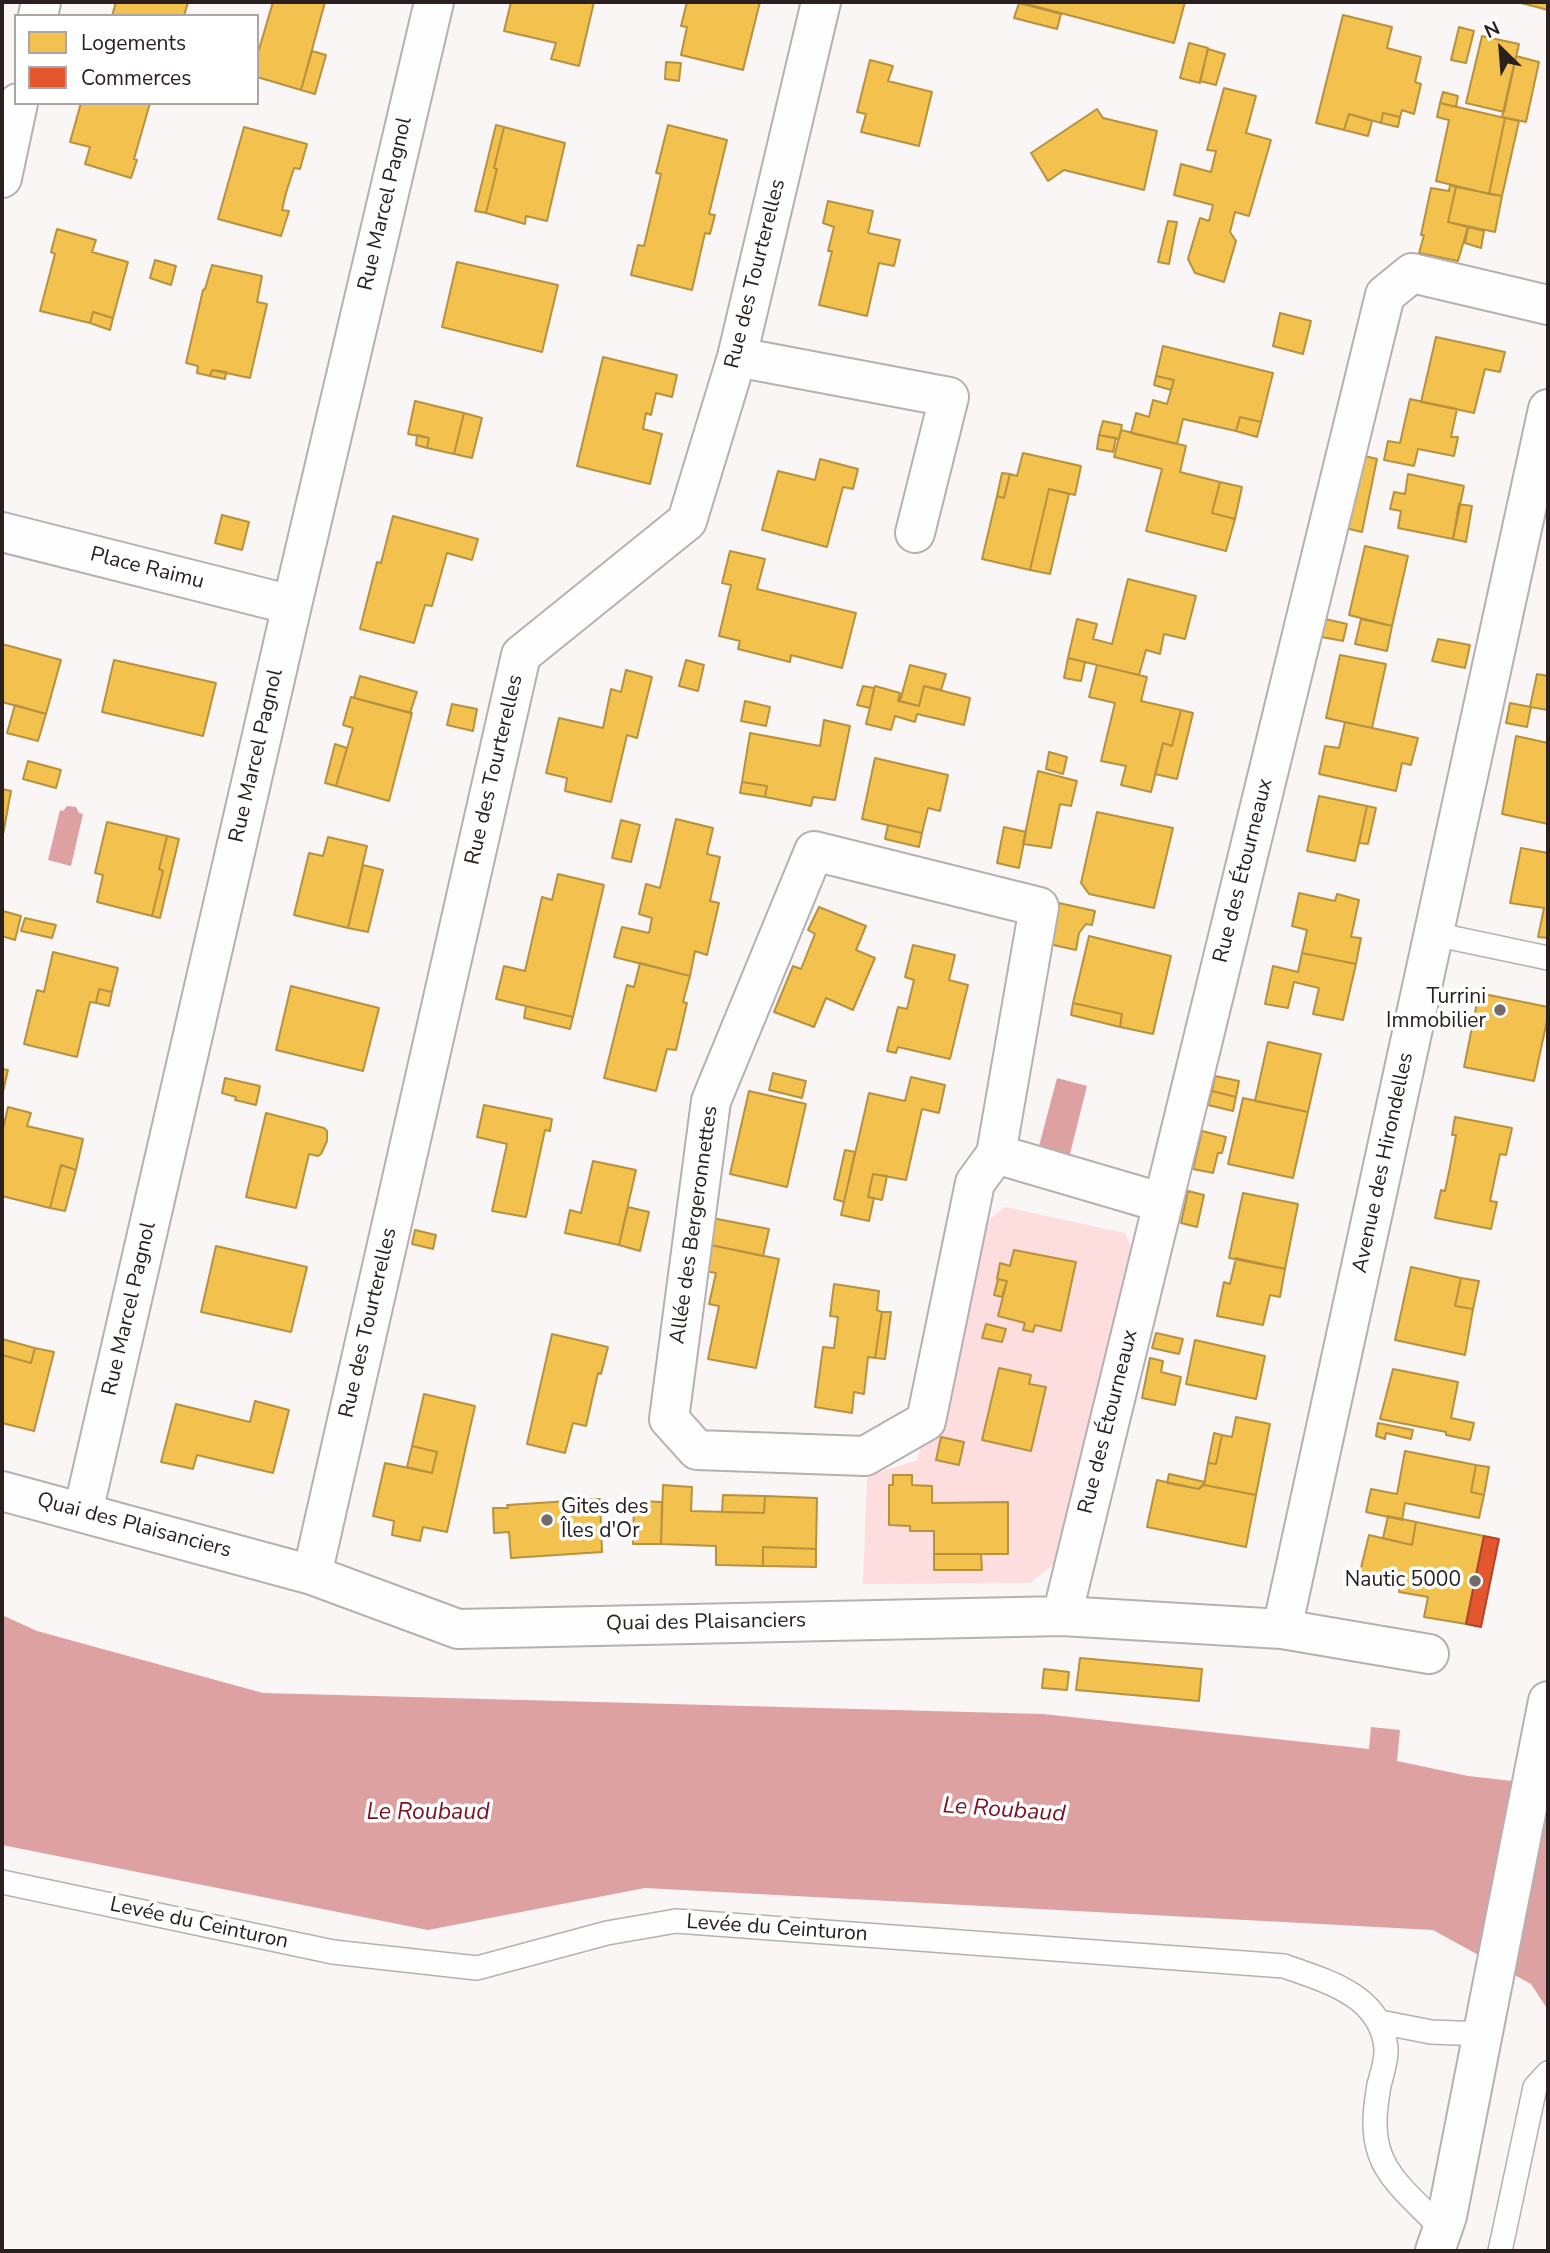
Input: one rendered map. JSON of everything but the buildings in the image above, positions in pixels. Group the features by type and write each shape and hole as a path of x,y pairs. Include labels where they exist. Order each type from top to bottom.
{"street":[{"name":"Rue Marcel Pagnol","path":"83,1512 434,2"},
{"name":"Rue des Tourterelles","path":"312,1575 521,655 687,521 737,357 821,2"},
{"path":"2,178 18,105"},
{"name":"Rue des Étourneaux","path":"1062,1616 1385,295 1412,273 1548,305"},
{"path":"737,357 950,397 915,533"},
{"name":"Avenue des Hirondelles","path":"1282,1629 1548,409"},
{"name":"Place Raimu","path":"2,532 292,605"},
{"name":"Allée des Bergeronnettes","path":"814,851 1040,907 996,1154 975,1183 926,1420 864,1456 696,1450 669,1419 711,1101 814,851"},
{"path":"996,1154 1163,1203"},
{"name":"Quai des Plaisanciers","path":"2,1491 312,1575 458,1629 1062,1616 1282,1629 1429,1654"},
{"path":"1443,2237 1545,1717"}],"lane":[{"path":"1434,934 1548,958"},
{"name":"Levée du Ceinturon","path":"2,1882 333,1952 477,1968 607,1933 676,1921 1284,1966 1337,1985 1369,2007 1380,2022"},
{"path":"1443,2237 1398,2183 1381,2157 1375,2132 1376,2104 1386,2050 1380,2022 1431,2032 1483,2034"},
{"path":"1500,2251 1535,2087 1548,2073"}],"shaded area":[{"path":"1005,1207 1125,1233 1136,1259 1066,1553 1031,1583 863,1584 867,1476 917,1460 986,1222"}],"water":[{"path":"67,806 76,807 79,813 83,814 71,866 48,860 60,810 63,811"},
{"path":"1057,1078 1087,1086 1069,1158 1038,1150"},
{"name":"Le Roubaud","path":"2,1615 37,1631 263,1693 1043,1714 1369,1749 1371,1727 1400,1730 1397,1761 1468,1776 1548,1785 1548,2010 1531,1984 1433,1930 645,1888 428,1930 2,1845"}],"place":[{"name":"Turrini Immobilier","path":"1500,1010"},
{"name":"Gites des Îles d'Or","path":"547,1520"},
{"name":"Nautic 5000","path":"1475,1581"}]}
